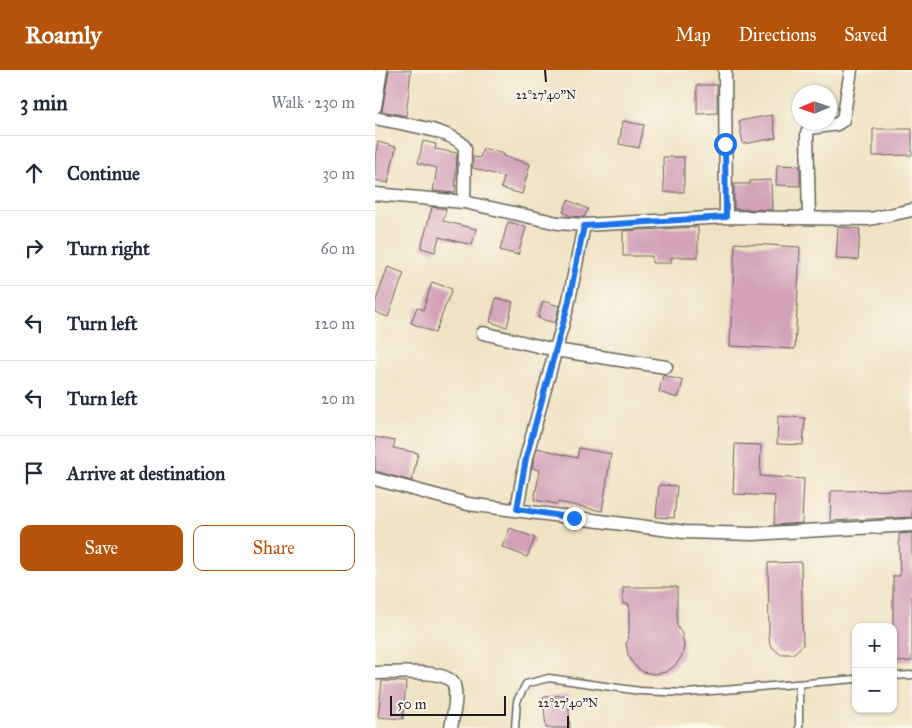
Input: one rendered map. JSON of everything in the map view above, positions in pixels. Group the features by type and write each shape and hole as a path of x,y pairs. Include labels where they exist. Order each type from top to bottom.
{"street":[{"path":"375,107 381,70"},
{"path":"725,70 726,217"},
{"path":"809,217 807,132 810,128 837,124 843,120 851,70"},
{"path":"375,118 450,135 462,142 465,148 464,202"},
{"path":"375,194 464,202 584,226 726,217 870,219 912,210"},
{"path":"517,509 526,458 568,305 584,226"},
{"path":"483,333 555,350 665,367"},
{"path":"375,479 468,504 685,532 753,534 912,525"},
{"path":"375,672 424,673 447,676 453,684 456,700 451,728"}],"lane":[{"path":"897,676 912,675"},
{"path":"515,728 517,701 526,684 549,678 640,691 687,693 852,679"},
{"path":"799,684 799,728"}],"building":[{"path":"389,70 411,70 406,116 382,111"},
{"path":"697,85 717,85 717,113 697,114"},
{"path":"772,115 776,138 743,144 739,121"},
{"path":"623,121 644,125 639,148 619,144"},
{"path":"873,129 912,129 912,155 873,156"},
{"path":"423,141 436,144 435,149 457,153 455,193 433,191 437,168 418,163"},
{"path":"378,142 396,147 388,183 375,180 375,157"},
{"path":"483,148 530,164 522,194 501,188 504,177 473,168 473,157 480,158"},
{"path":"663,157 684,157 684,192 664,192"},
{"path":"777,165 800,166 800,186 776,185"},
{"path":"771,180 772,210 734,209 734,184 750,184 750,181"},
{"path":"568,200 588,209 584,217 570,216 563,212"},
{"path":"432,207 446,209 443,221 476,229 472,245 439,237 435,252 421,248"},
{"path":"508,222 526,227 518,255 500,250"},
{"path":"698,227 698,257 671,257 671,263 652,263 652,256 623,256 623,231"},
{"path":"838,227 860,229 858,260 836,259"},
{"path":"735,243 800,247 795,349 730,346"},
{"path":"388,267 404,273 388,317 375,312 375,303"},
{"path":"432,282 452,289 435,333 411,323 417,307 423,310"},
{"path":"496,298 513,302 507,327 490,322"},
{"path":"543,301 559,306 555,323 538,318"},
{"path":"663,375 683,381 678,398 659,392"},
{"path":"778,416 805,418 803,445 777,444"},
{"path":"375,437 395,441 393,448 418,453 412,481 375,471"},
{"path":"735,444 761,445 760,476 804,479 802,523 774,525 775,496 733,494"},
{"path":"537,448 577,458 579,448 611,454 602,511 558,502 557,504 534,500 540,470 532,468"},
{"path":"659,485 677,486 674,518 656,517"},
{"path":"912,490 912,517 830,521 831,491"},
{"path":"510,528 535,538 527,557 502,547"},
{"path":"912,533 912,661 897,662 897,623 893,623 893,576 900,576 899,534"},
{"path":"801,562 803,645 793,654 780,654 770,645 769,638 768,563"},
{"path":"623,587 677,587 677,626 682,634 684,645 682,656 675,666 666,672 654,674 643,672 634,665 628,655 626,644 629,631 629,604 623,604"},
{"path":"382,681 406,682 403,719 378,717"},
{"path":"568,695 570,728 546,728 543,697"}],"route":[{"path":"574,518 517,509 526,458 568,305 584,226 726,217 725,144"}]}
